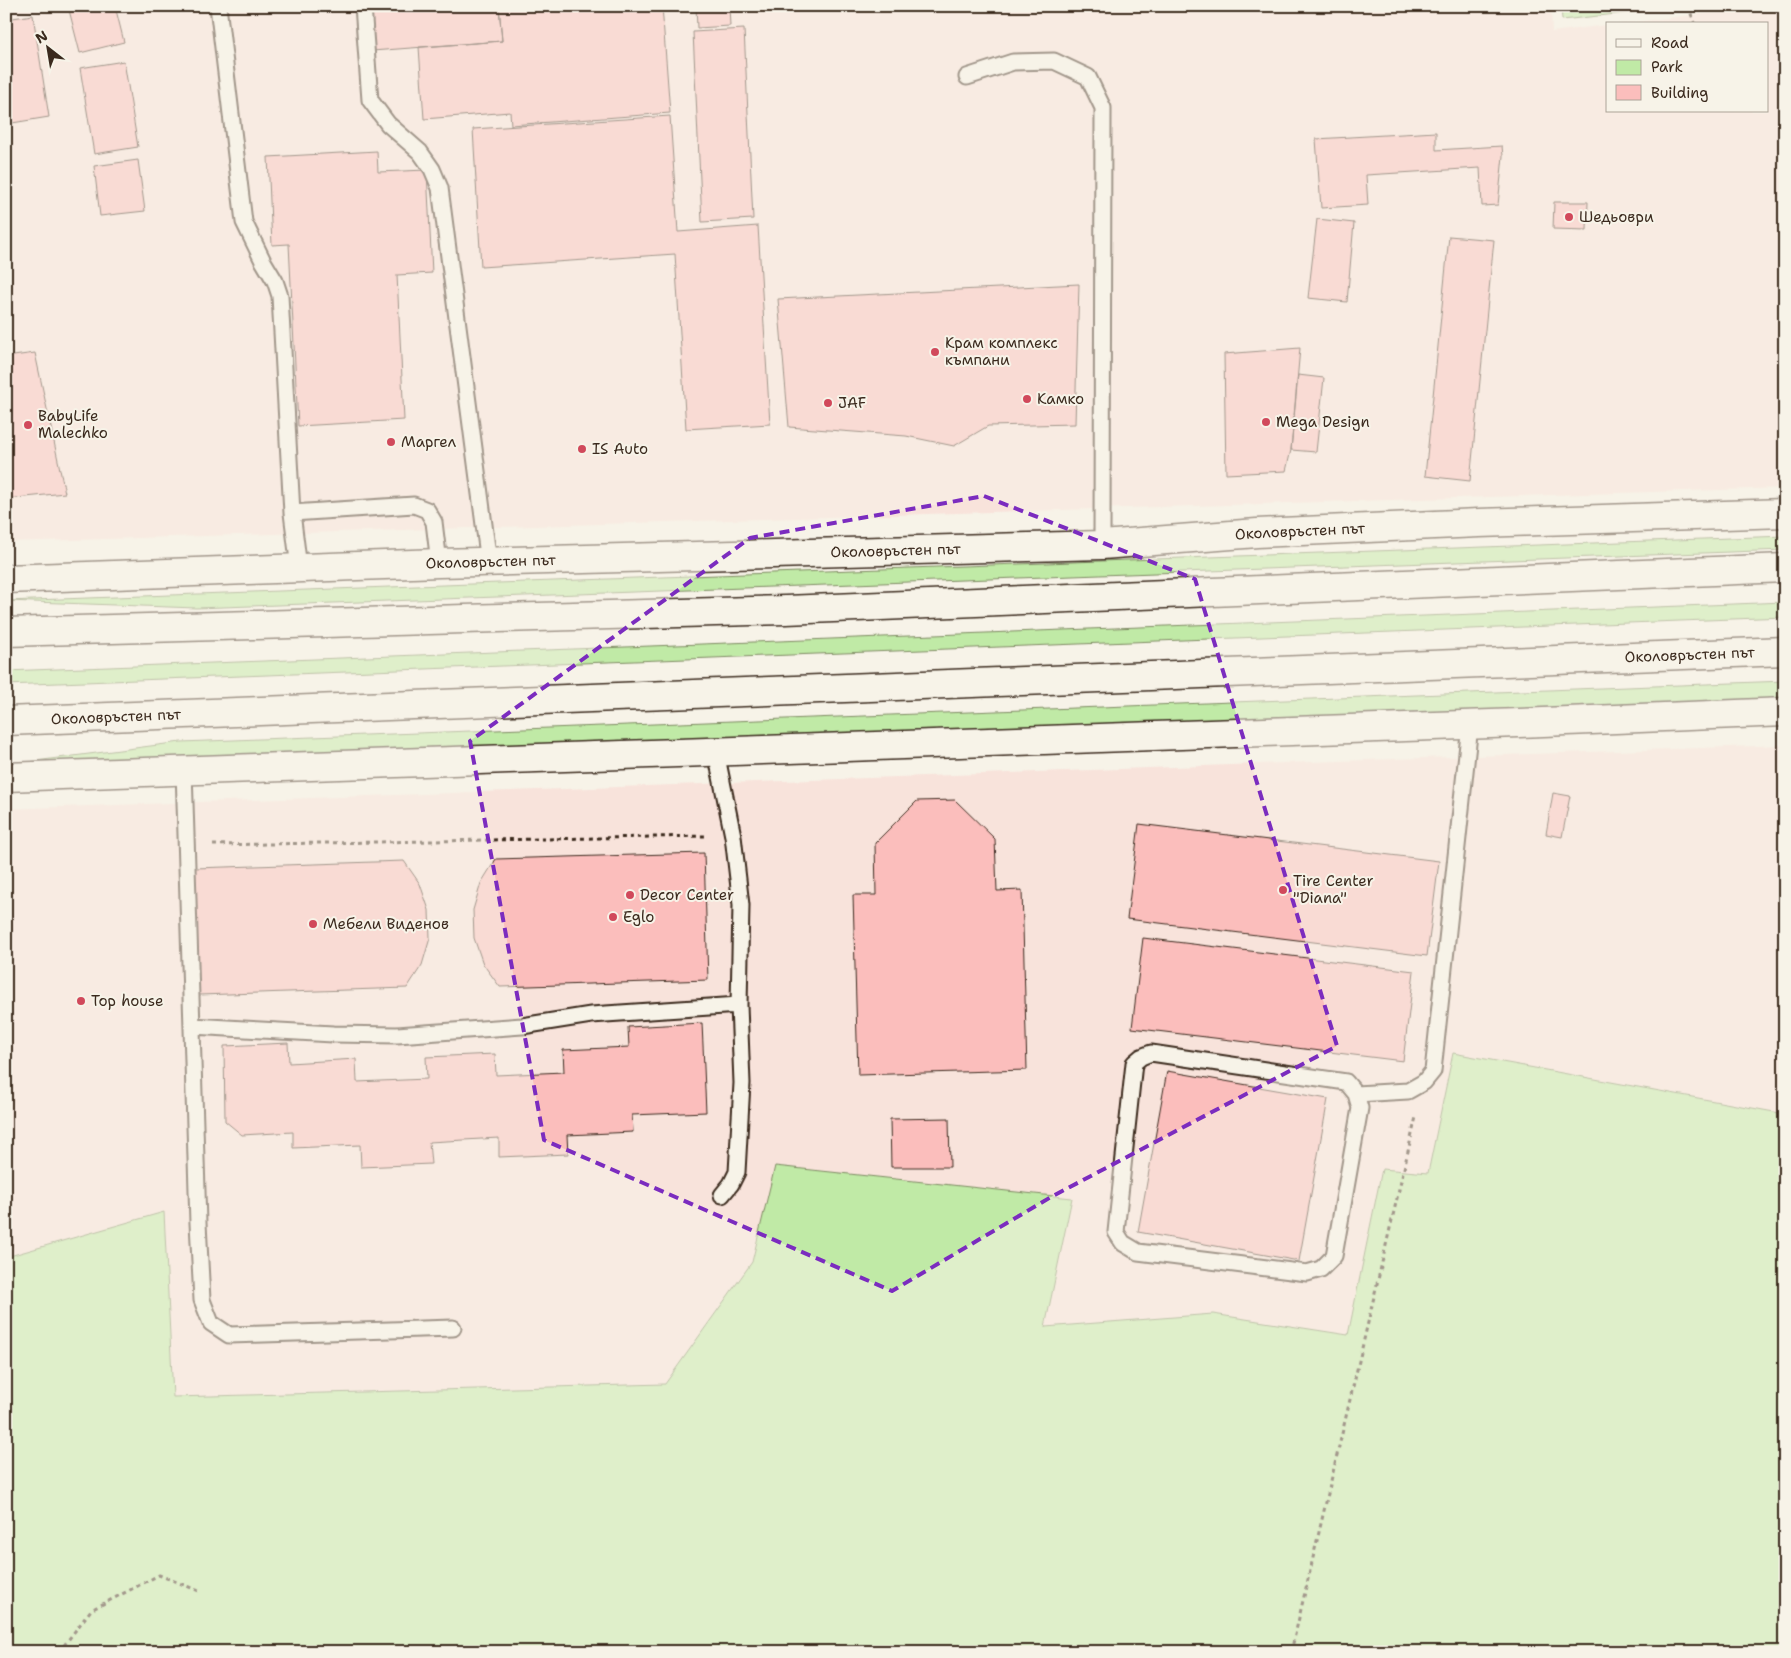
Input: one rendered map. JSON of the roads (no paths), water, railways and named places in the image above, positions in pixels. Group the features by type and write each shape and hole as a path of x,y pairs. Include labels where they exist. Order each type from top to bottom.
{"main road":[{"name":"Околовръстен път","path":"6,579 439,563 1102,545 1257,533 1785,513"},
{"path":"6,632 776,610 1785,568"},
{"name":"Околовръстен път","path":"6,721 1785,651"},
{"path":"6,777 1785,712"}],"lane":[{"path":"218,6 244,222 262,260 275,281 280,296 292,513 299,568"},
{"path":"363,6 370,100 388,124 420,152 432,169 440,188 489,563"},
{"path":"967,77 1013,62 1054,61 1088,77 1103,108 1102,545"},
{"path":"292,513 414,505 427,510 434,522 439,563"},
{"path":"1356,1094 1408,1091 1424,1082 1433,1070 1470,725"},
{"path":"716,752 733,836 742,905 739,1005 742,1083 737,1172 731,1184 722,1195"},
{"path":"184,770 202,1300 211,1323 229,1336 453,1328"},
{"path":"192,1026 333,1034 397,1035 522,1026 591,1015 739,1005"},
{"path":"1151,1053 1346,1082 1356,1094 1360,1108 1334,1256 1321,1269 1307,1273 1138,1252 1123,1243 1116,1232 1134,1063 1141,1056 1151,1053"}],"place":[{"name":"Шедьоври","path":"1569,217"},
{"name":"Крам комплекс къмпани","path":"935,352"},
{"name":"Камко","path":"1027,399"},
{"name":"JAF","path":"828,403"},
{"name":"Mega Design","path":"1266,422"},
{"name":"BabyLife Malechko","path":"28,425"},
{"name":"Маргел","path":"391,442"},
{"name":"IS Auto","path":"582,449"},
{"name":"Tire Center \"Diana\"","path":"1283,890"},
{"name":"Decor Center","path":"630,895"},
{"name":"Eglo","path":"613,917"},
{"name":"Мебели Виденов","path":"313,924"},
{"name":"Top house","path":"81,1001"}]}
